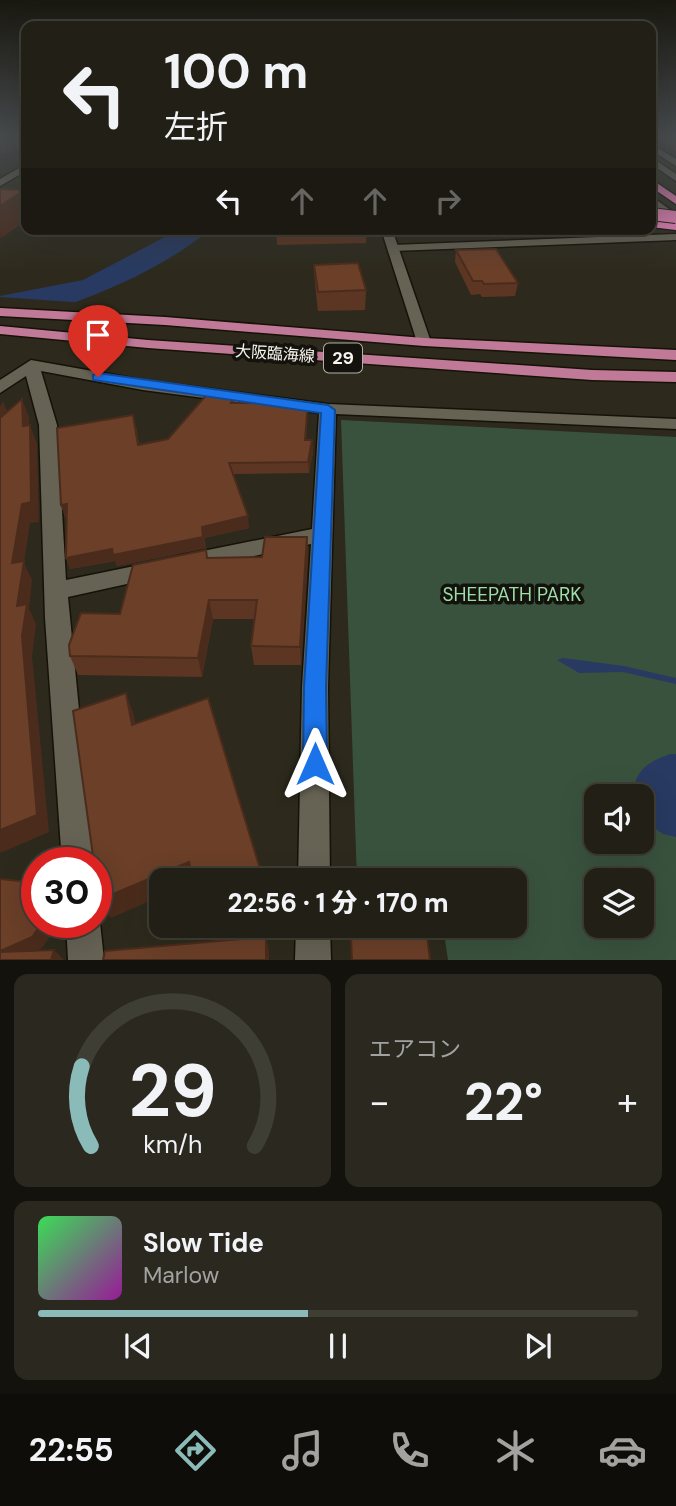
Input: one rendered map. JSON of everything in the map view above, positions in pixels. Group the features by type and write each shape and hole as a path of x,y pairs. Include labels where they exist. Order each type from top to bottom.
{"highway":[{"path":"656,186 676,201"},
{"path":"656,215 676,218"},
{"path":"656,224 676,226"}],"main road":[{"name":"大阪臨海線","path":"0,312 424,342 676,355"},
{"name":"大阪臨海線","path":"5,331 539,372 676,377"}],"street":[{"path":"656,203 676,218"},
{"path":"388,235 424,342"},
{"path":"393,248 676,237"},
{"path":"0,388 30,365 143,386 328,410 676,424"},
{"path":"30,365 48,425 56,591 77,847"},
{"path":"314,868 315,687 328,410"},
{"path":"56,591 323,534"},
{"path":"84,938 86,960"},
{"path":"313,938 313,960"}],"green space":[{"name":"SHEEPATH PARK","path":"341,420 676,437 676,960 448,960 445,938 527,938 527,868 357,868"}],"water":[{"path":"169,235 203,235 137,276 83,299 0,327 0,296 83,280"},
{"path":"563,658 624,666 676,678 676,684 623,672 579,673 557,660"},
{"path":"676,754 676,837 663,834 654,828 654,784 635,784 643,769 654,761"}],"pier":[{"path":"0,297 86,303 0,331"}],"building":[{"path":"0,189 21,190 21,193 0,206"},
{"path":"496,249 518,283 484,284 482,281 473,281 456,250"},
{"path":"358,263 366,290 318,292 314,265"},
{"path":"209,392 235,397 231,403 308,403 305,440 312,440 308,462 229,463 248,516 202,527 203,537 113,555 112,549 66,558 67,504 61,505 57,428 133,415 138,445 168,439"},
{"path":"22,399 23,426 30,425 31,502 22,504 12,563 24,561 17,606 27,604 22,636 37,815 0,830 0,418"},
{"path":"265,537 307,537 300,647 251,646 257,600 209,600 198,658 70,656 69,645 81,613 120,614 133,565 206,550 207,558 262,557"},
{"path":"126,693 132,725 208,698 260,868 190,868 189,862 175,868 149,868 149,879 112,895 112,847 92,847 73,711"},
{"path":"0,879 21,881 21,938 30,938 0,951"},
{"path":"266,938 266,960 103,960 105,951"},
{"path":"351,938 427,938 430,960 352,960"},
{"path":"54,950 51,960 0,960 0,952"}],"route":[{"path":"98,377 143,386 328,410 315,687 315,764"}]}
